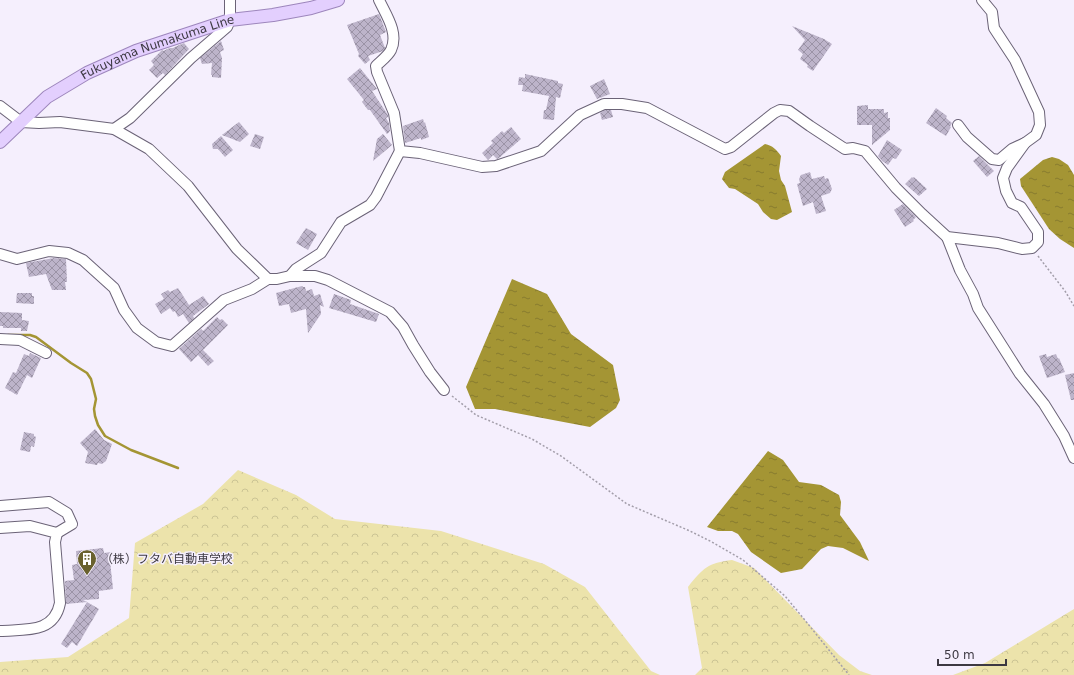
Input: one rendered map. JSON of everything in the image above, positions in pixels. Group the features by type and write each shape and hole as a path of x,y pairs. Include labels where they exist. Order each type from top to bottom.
{"main road":[{"name":"Fukuyama Numakuma Line","path":"0,142 47,97 87,73 136,51 230,20 273,15 311,8 338,0"}],"street":[{"path":"114,129 130,118 191,58 227,27 230,20 230,0"},
{"path":"290,276 296,269 321,253 341,222 370,204 400,151 394,113 377,72 376,66 391,51 394,40 393,32 379,0"},
{"path":"958,125 967,137 992,159 999,160 1012,149 1025,143 1036,135 1040,125 1039,112 1015,60 994,28 992,12 982,0"},
{"path":"400,151 420,153 482,167 496,166 541,151 580,115 604,104 622,104 646,108 725,149 731,147 774,113 780,110 789,111 845,149 853,148 865,151 896,188 947,237 960,270 973,294 978,308 1020,374 1044,404 1064,436 1074,458"},
{"path":"0,106 21,122 60,122 114,129 149,149 188,186 237,249 268,279"},
{"path":"947,237 998,243 1022,249 1032,248 1038,242 1038,232 1021,207 1012,203 1006,191 1003,178 1007,168 1025,143"},
{"path":"0,254 17,259 49,251 68,253 83,260 114,288 124,310 137,328 156,342 172,346 224,300 252,289 268,279 277,279 290,276 316,276 328,280 390,312 404,327 413,346 444,390"},
{"path":"0,339 20,340 46,353"},
{"path":"0,506 49,502 67,513 72,524 57,533 30,526 0,528"},
{"path":"0,632 46,626 52,621 58,611 60,603 55,542 57,533"}],"path":[{"path":"1032,248 1065,291 1074,306"},
{"path":"444,390 476,415 532,439 561,456 627,504 690,531 743,560 785,596 849,675"}],"green space":[{"path":"238,470 296,495 335,519 441,531 544,564 585,587 651,671 660,675 0,675 0,662 68,657 129,618 135,543 203,504"},
{"path":"732,560 754,568 839,655 860,671 872,675 695,675 702,668 688,587 702,571 711,565"},
{"path":"1074,609 1074,675 953,675 985,663"}],"water":[{"path":"765,144 778,151 781,156 779,171 792,212 777,220 771,219 763,212 758,204 735,189 729,188 722,179 725,172"},
{"path":"1052,157 1059,159 1068,165 1074,175 1074,248 1060,239 1049,229 1021,186 1020,179 1043,160"},
{"path":"512,279 547,294 571,334 613,365 620,400 616,408 590,427 495,409 475,409 466,387"},
{"path":"768,451 783,460 799,482 821,485 839,495 841,502 840,515 860,542 869,561 843,548 828,546 821,549 802,569 781,573 751,552 738,534 732,531 718,531 707,527"}],"building":[{"path":"379,14 386,32 380,35 385,48 383,51 368,56 370,60 365,64 358,56 359,54 347,25"},
{"path":"792,26 824,39 832,44 813,71 800,59 803,54 798,50 805,40"},
{"path":"221,41 224,50 220,52 222,58 221,78 212,77 212,63 202,64 200,58"},
{"path":"184,43 189,49 165,75 163,73 157,78 149,70 154,65 151,61 162,50 173,48"},
{"path":"360,68 377,89 372,91 388,115 386,118 389,123 390,131 387,134 370,110 368,110 362,102 364,100 347,79"},
{"path":"525,74 558,81 558,83 563,84 560,98 556,97 554,120 543,119 544,110 546,110 549,96 522,91 523,85 518,85 519,77 525,78"},
{"path":"604,79 610,94 597,99 590,86"},
{"path":"868,105 868,109 884,109 884,113 888,112 888,118 890,118 890,130 872,145 872,125 857,125 857,106"},
{"path":"936,108 947,116 946,118 952,123 946,136 926,123"},
{"path":"605,110 611,110 613,117 602,120 600,113"},
{"path":"423,119 429,137 405,143 403,126"},
{"path":"239,122 249,134 240,142 222,135"},
{"path":"511,127 521,139 499,158 497,159 493,155 488,160 482,153 493,143 491,141 502,131 504,133"},
{"path":"255,134 264,137 260,149 250,146"},
{"path":"383,134 392,145 373,161 377,139"},
{"path":"221,136 233,150 225,157 218,149 213,149 212,144"},
{"path":"887,140 902,150 896,159 893,158 888,165 878,156"},
{"path":"979,156 994,171 987,177 973,161"},
{"path":"810,172 812,179 824,176 825,179 828,178 832,189 830,193 821,196 826,211 816,214 813,202 803,206 797,184 800,183 799,179 801,175"},
{"path":"912,177 914,177 927,189 919,196 905,184"},
{"path":"903,204 916,217 913,220 914,221 905,227 894,210"},
{"path":"306,228 317,234 308,250 296,243"},
{"path":"54,258 66,259 66,290 52,290 46,274 29,277 26,263"},
{"path":"302,286 305,287 306,291 312,289 314,296 320,294 324,307 320,305 321,314 308,333 306,309 291,313 289,304 279,306 276,293"},
{"path":"178,288 189,305 203,296 209,304 193,316 194,318 189,323 183,314 178,317 175,311 173,312 170,308 161,314 155,304 164,299 161,294 168,290 170,292"},
{"path":"17,293 32,293 32,296 34,296 34,304 16,303"},
{"path":"334,294 351,300 350,304 379,314 376,322 329,308"},
{"path":"0,312 22,313 22,320 29,321 27,331 21,331 21,328 3,328 3,326 0,326"},
{"path":"217,317 220,320 222,319 228,325 203,350 214,361 208,366 198,355 191,362 179,349 201,329 203,331"},
{"path":"30,353 41,358 32,378 27,375 17,395 5,388 13,372 16,373 24,354 29,356"},
{"path":"1046,354 1047,357 1056,354 1065,372 1047,378 1039,356"},
{"path":"1074,373 1074,400 1071,400 1065,375"},
{"path":"95,429 104,440 112,444 106,461 102,464 98,463 97,465 85,463 88,452 80,443"},
{"path":"24,432 34,434 36,437 34,447 31,446 30,452 20,450"},
{"path":"103,548 104,553 111,552 110,561 113,589 99,591 99,599 83,600 87,602 66,604 65,581 74,580 72,565 77,564 76,551"},
{"path":"87,602 99,609 77,646 72,642 67,648 61,644"}],"waterway":[{"path":"8,335 30,335 36,337 87,373 91,379 96,399 94,409 95,416 98,425 105,436 131,450 178,468"}],"place":[{"name":"（株）フタバ自動車学校","path":"87,576"}]}
